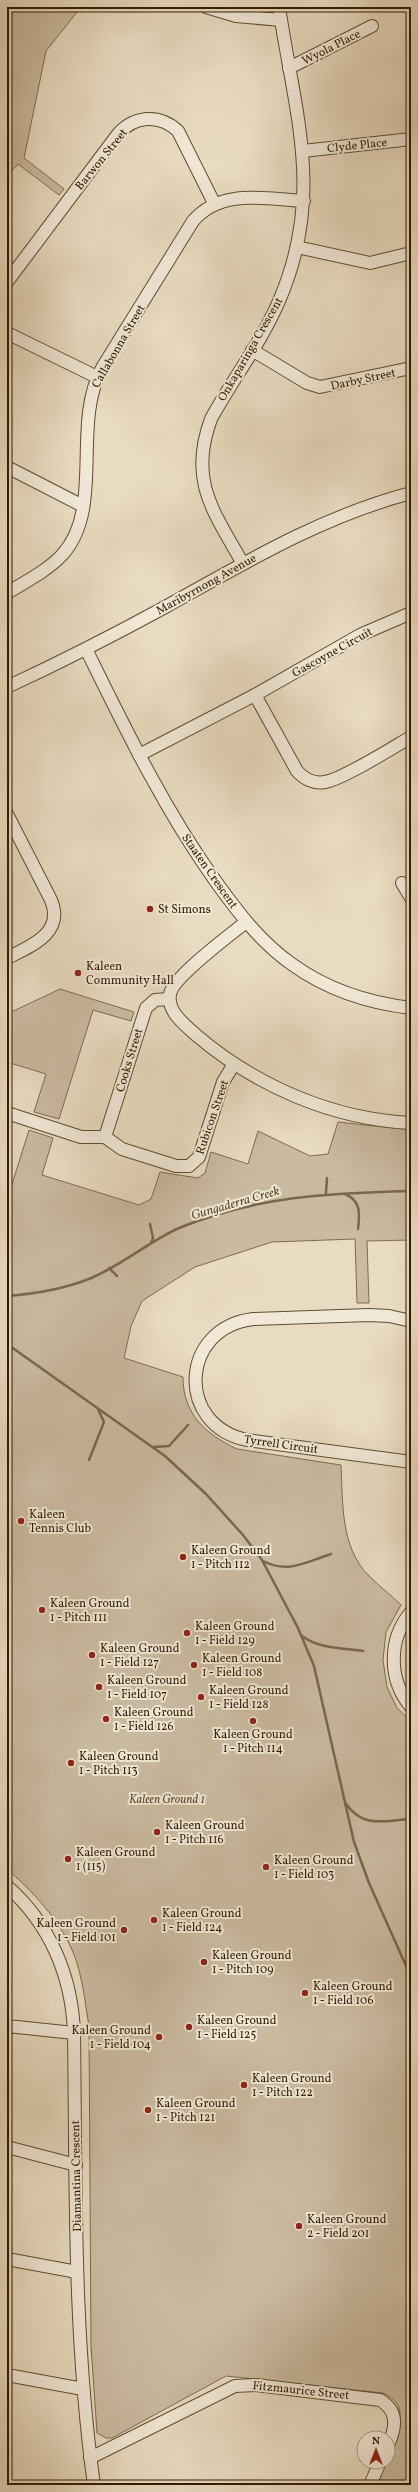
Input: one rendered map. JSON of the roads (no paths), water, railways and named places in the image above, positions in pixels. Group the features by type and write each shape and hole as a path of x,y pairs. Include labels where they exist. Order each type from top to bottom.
{"street":[{"path":"206,7 236,16 281,20"},
{"name":"Onkaparinga Crescent","path":"243,564 206,494 202,475 201,456 204,437 211,419 278,303 298,247 304,201 303,151 279,7"},
{"name":"Wyola Place","path":"289,68 372,26"},
{"name":"Barwon Street","path":"7,282 118,134 127,126 138,120 157,119 169,123 178,131 214,203"},
{"name":"Clyde Place","path":"303,151 411,139"},
{"name":"Callabonna Street","path":"7,593 62,555 77,532 83,506 88,406 97,377 188,226 197,215 214,203 236,198 304,201"},
{"path":"298,247 370,262 411,253"},
{"path":"7,333 97,377"},
{"name":"Darby Street","path":"252,350 307,383 320,387 411,368"},
{"path":"7,467 83,506"},
{"name":"Maribyrnong Avenue","path":"7,687 86,649 243,564 331,520 411,493"},
{"name":"Gascoyne Circuit","path":"139,755 255,695 360,635 411,613"},
{"name":"Staaten Crescent","path":"86,649 139,755 186,837 246,922 280,955 320,981 365,999 411,1008"},
{"path":"255,695 297,771 314,782 335,779 411,737"},
{"path":"7,814 50,900 54,914 50,929 45,937 7,958"},
{"path":"402,883 411,898"},
{"path":"246,922 176,981 169,999 172,1010 177,1017 204,1042 234,1064 271,1086 316,1105 370,1118 411,1123"},
{"name":"Cooks Street","path":"105,1137 146,1008 155,1000 169,999"},
{"name":"Rubicon Street","path":"105,1137 119,1148 169,1164 183,1167 192,1164 199,1157 224,1078 234,1064"},
{"path":"7,1113 81,1137 105,1137"},
{"name":"Tyrrell Circuit","path":"411,1321 389,1316 369,1315 253,1319 238,1322 224,1328 207,1344 199,1358 195,1381 200,1404 208,1417 219,1428 232,1436 248,1440 411,1462"},
{"path":"411,1612 400,1630 393,1655 396,1681 411,1707"},
{"name":"Diamantina Crescent","path":"7,1886 34,1914 56,1950 69,1991 74,2033 77,2272 83,2389 94,2485"},
{"path":"7,2026 74,2033"},
{"path":"7,2147 76,2165"},
{"path":"7,2259 77,2272"},
{"path":"7,2375 83,2389"},
{"name":"Fitzmaurice Street","path":"90,2458 221,2391 249,2384 380,2400 390,2409 395,2422 394,2430"},
{"path":"370,2485 377,2470"}],"waterway":[{"path":"326,1193 327,1178"},
{"name":"Gungaderra Creek","path":"7,1296 28,1294 69,1286 89,1279 112,1268 156,1240 179,1228 208,1217 237,1209 294,1198 322,1195 411,1191"},
{"path":"345,1194 357,1204 359,1213 358,1229"},
{"path":"150,1224 153,1238 151,1243"},
{"path":"109,1268 117,1276"},
{"path":"7,1344 165,1456 206,1494 243,1535 262,1560 298,1628 314,1666 354,1842 369,1883 411,1977"},
{"path":"89,1460 104,1422 98,1409"},
{"path":"154,1447 169,1446 188,1425"},
{"path":"263,1561 272,1565 289,1567 331,1554"},
{"path":"302,1636 323,1646 363,1651"},
{"path":"346,1804 359,1817 367,1820 382,1821 409,1819"}],"place":[{"name":"St Simons","path":"150,909"},
{"name":"Kaleen Community Hall","path":"78,973"},
{"name":"Kaleen Tennis Club","path":"21,1521"},
{"name":"Kaleen Ground 1 - Pitch 112","path":"183,1557"},
{"name":"Kaleen Ground 1 - Pitch 111","path":"42,1610"},
{"name":"Kaleen Ground 1 - Field 129","path":"187,1633"},
{"name":"Kaleen Ground 1 - Field 127","path":"92,1655"},
{"name":"Kaleen Ground 1 - Field 108","path":"194,1665"},
{"name":"Kaleen Ground 1 - Field 107","path":"99,1687"},
{"name":"Kaleen Ground 1 - Field 128","path":"201,1697"},
{"name":"Kaleen Ground 1 - Field 126","path":"106,1719"},
{"name":"Kaleen Ground 1 - Pitch 114","path":"253,1721"},
{"name":"Kaleen Ground 1 - Pitch 113","path":"71,1763"},
{"name":"Kaleen Ground 1 - Pitch 116","path":"157,1832"},
{"name":"Kaleen Ground 1 (115)","path":"68,1859"},
{"name":"Kaleen Ground 1 - Field 103","path":"266,1867"},
{"name":"Kaleen Ground 1 - Field 124","path":"154,1920"},
{"name":"Kaleen Ground 1 - Field 101","path":"124,1930"},
{"name":"Kaleen Ground 1 - Pitch 109","path":"204,1962"},
{"name":"Kaleen Ground 1 - Field 106","path":"305,1993"},
{"name":"Kaleen Ground 1 - Field 125","path":"189,2027"},
{"name":"Kaleen Ground 1 - Field 104","path":"159,2037"},
{"name":"Kaleen Ground 1 - Pitch 122","path":"244,2085"},
{"name":"Kaleen Ground 1 - Pitch 121","path":"148,2110"},
{"name":"Kaleen Ground 2 - Field 201","path":"299,2226"}],"park label":[{"name":"Kaleen Ground 1","path":"167,1799"}]}
